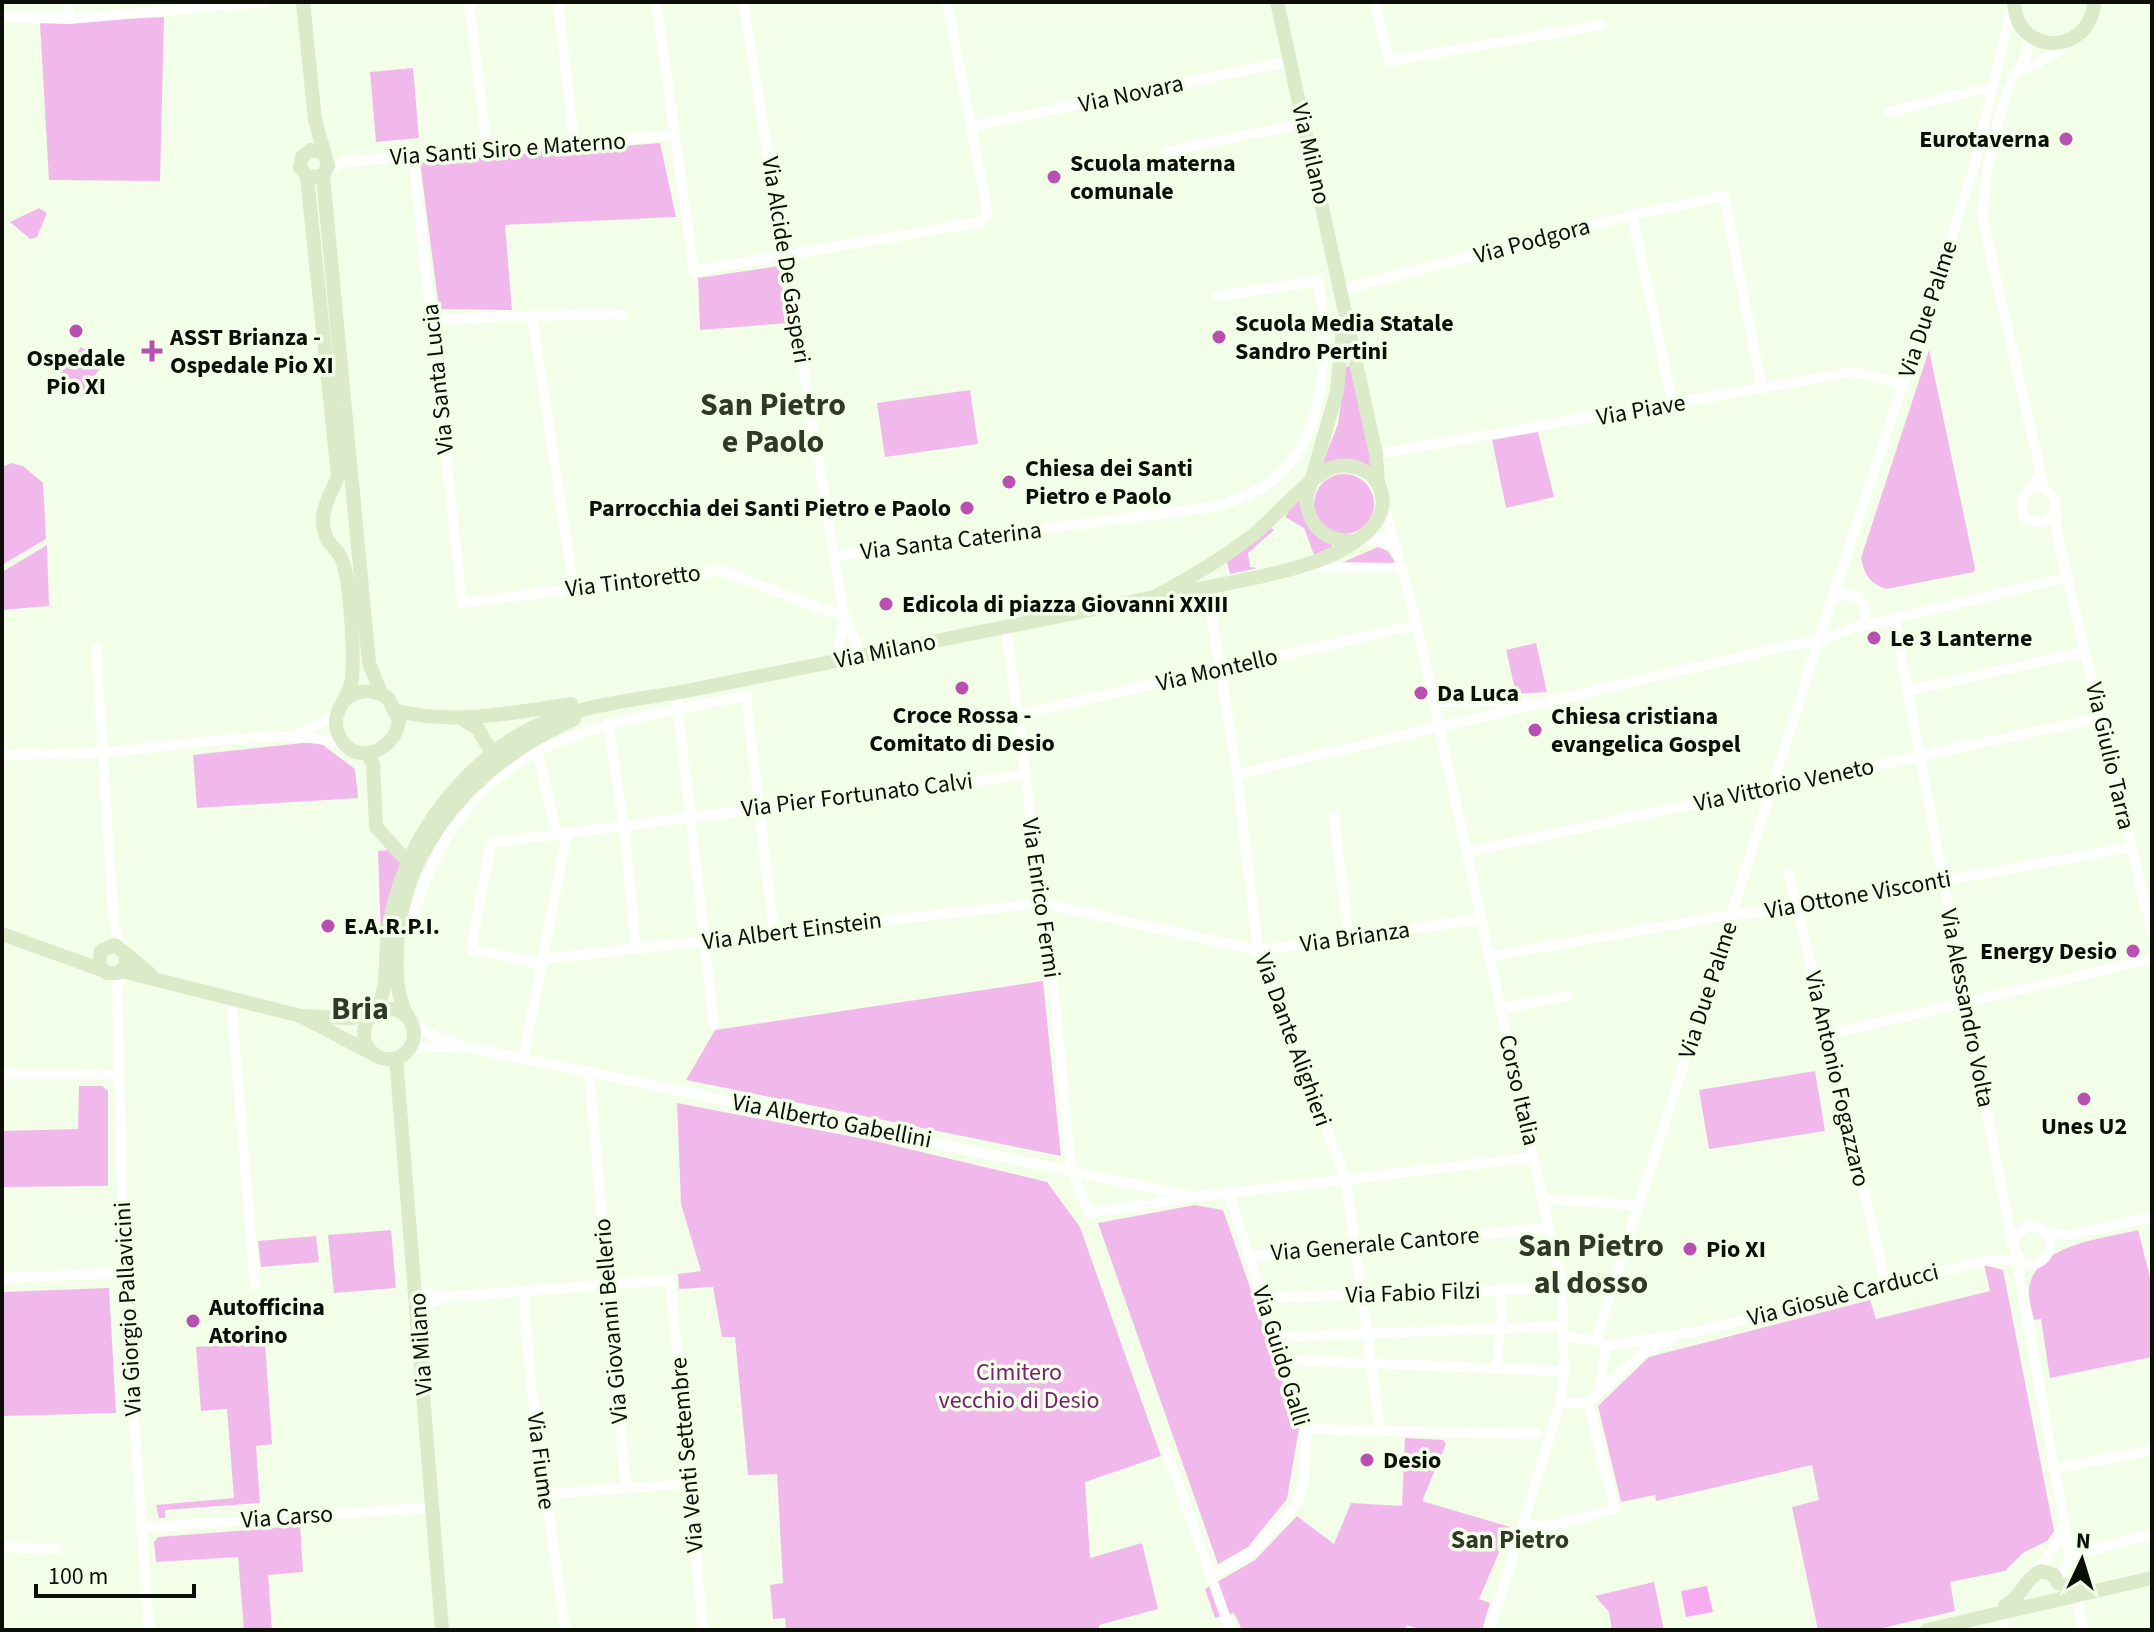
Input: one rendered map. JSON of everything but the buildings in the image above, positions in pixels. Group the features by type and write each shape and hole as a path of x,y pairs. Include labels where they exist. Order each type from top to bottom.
{"main road":[{"path":"303,2 315,120 323,154 369,663 381,693 397,711 398,731 393,740 386,747 367,754 347,747 337,733 336,715 352,677 343,559 327,543 323,522 323,510 338,476 307,177 300,167 315,120"},
{"name":"Via Milano","path":"1277,2 1376,454 1378,484"},
{"path":"2014,2 2017,19 2027,34 2048,44 2068,42 2081,34 2094,9 2106,2"},
{"path":"305,153 323,154"},
{"path":"307,177 324,174"},
{"name":"Via Milano","path":"1154,597 1222,559 1311,482 1337,391 1343,307"},
{"path":"1337,465 1353,465 1367,472 1378,484 1383,499 1381,515 1373,529 1355,541 1329,538 1316,529 1308,515 1306,499 1311,482 1322,472 1337,465"},
{"path":"327,505 340,506 356,515"},
{"name":"Via Milano","path":"374,1014 385,992 388,932 414,846 453,789 492,753 542,721 581,707 615,704 1293,567 1339,552 1355,541"},
{"path":"343,701 361,691 381,693"},
{"name":"Via Milano","path":"397,711 435,719 464,720 570,704 615,704"},
{"name":"Via Milano","path":"410,1020 397,987 398,935 412,876 435,832 485,774 541,734 615,704"},
{"path":"464,720 478,729 492,753"},
{"name":"Via Milano","path":"485,774 492,753"},
{"path":"367,754 373,764 376,827 408,862"},
{"path":"375,812 390,833 414,846"},
{"name":"Via Milano","path":"414,846 435,832"},
{"path":"2,934 111,972 165,981 301,1016 351,1018 392,1009 410,1020 415,1037 401,1055 383,1059 301,1016"},
{"path":"63,956 115,945 165,981"},
{"path":"103,949 98,962 111,972"},
{"path":"111,972 125,953"},
{"path":"373,1054 366,1044 364,1033 374,1014"},
{"name":"Via Milano","path":"401,1055 442,1630"},
{"path":"1986,1615 2015,1600 2032,1578 2049,1572 2058,1583 2081,1594"},
{"path":"2032,1578 2032,1597 2046,1600 2057,1594 2058,1583"},
{"path":"1927,1630 2046,1600 2152,1578"}],"street":[{"path":"68,2 69,19"},
{"path":"2,17 69,19 264,2"},
{"path":"469,2 487,150"},
{"path":"558,2 574,144"},
{"path":"656,2 694,271 980,222 988,215 947,2"},
{"name":"Via Alcide De Gasperi","path":"743,2 844,615"},
{"path":"1375,2 1389,61 1601,25"},
{"name":"Via Due Palme","path":"1601,1343 1639,1205 1973,171 2014,2"},
{"path":"2002,46 2014,35 2027,34 2026,61 2004,105 1984,195 1983,221 2040,474 2044,488 2056,500 2054,521 2031,523 2023,515 2023,497 2032,489 2040,474"},
{"path":"2018,72 2053,55 2068,42"},
{"name":"Via Novara","path":"972,126 1291,61"},
{"path":"1889,112 1992,87"},
{"path":"1166,152 1304,123"},
{"name":"Via Santi Siro e Materno","path":"323,154 343,162 673,135"},
{"name":"Via Santa Lucia","path":"413,156 462,603"},
{"name":"Via Santi Siro e Materno","path":"324,174 343,162"},
{"name":"Via Podgora","path":"1341,290 1632,215 1724,196 1762,389"},
{"path":"1632,215 1673,405"},
{"name":"Via Santa Caterina","path":"834,556 1219,506 1252,493 1278,476 1296,456 1312,416 1321,379 1325,318 1318,281 1217,296"},
{"path":"432,319 623,314"},
{"path":"532,316 574,589"},
{"name":"Via Piave","path":"1376,454 1854,372 1904,385"},
{"path":"2032,489 2044,488"},
{"name":"Corso Italia","path":"1383,499 1417,625 1562,1288 1564,1371 1560,1403 1490,1630"},
{"name":"Via Giulio Tarra","path":"2054,521 2152,934"},
{"path":"1355,541 1382,539 1398,549"},
{"path":"1293,567 1403,568"},
{"path":"1843,569 1849,593 1861,599 1866,608 1888,620"},
{"name":"Via Tintoretto","path":"462,603 721,570 844,615"},
{"path":"1237,774 1438,725 1796,644 1819,642 1842,630 2068,577"},
{"path":"1842,630 1833,624 1830,606 1849,593"},
{"name":"Via Dante Alighieri","path":"1209,600 1237,774 1258,950 1346,1180 1380,1429"},
{"path":"1858,627 1865,619 1866,608"},
{"path":"844,615 862,655"},
{"path":"836,660 844,615"},
{"name":"Via Alessandro Volta","path":"1888,620 1907,691 2016,1254 2070,1556"},
{"name":"Via Montello","path":"1017,715 1417,625"},
{"name":"Via Enrico Fermi","path":"1006,627 1055,1002 1071,1169 1089,1213"},
{"path":"96,648 114,927 125,953"},
{"path":"1907,691 2085,652"},
{"path":"676,692 714,1025"},
{"path":"409,929 423,879 471,801 502,772 537,750 608,724 746,696 774,933"},
{"path":"1433,702 1554,701"},
{"path":"294,736 336,715"},
{"name":"Via Vittorio Veneto","path":"1467,852 2100,718"},
{"path":"608,724 624,827 636,949"},
{"path":"2,755 104,752 294,736 330,739 347,747"},
{"path":"523,1059 562,835 537,750"},
{"name":"Via Pier Fortunato Calvi","path":"562,835 760,806 1023,775"},
{"path":"1334,817 1349,938"},
{"name":"Via Albert Einstein","path":"562,835 491,843 471,949 542,962 1041,903"},
{"name":"Via Ottone Visconti","path":"1490,956 1732,915 1796,908 2131,847"},
{"name":"Via Antonio Fogazzaro","path":"1789,873 1886,1285"},
{"name":"Via Brianza","path":"1041,903 1258,950 1482,919"},
{"path":"103,949 114,927"},
{"path":"1826,1035 2152,959"},
{"name":"Via Giorgio Pallavicini","path":"111,972 117,988 124,1273 149,1630"},
{"path":"1501,1008 1568,996"},
{"path":"231,998 255,1285"},
{"name":"Via Alberto Gabellini","path":"410,1020 429,1034 467,1047 1196,1197"},
{"name":"Via Alberto Gabellini","path":"401,1055 427,1046 467,1047"},
{"name":"Via Giovanni Bellerio","path":"589,1072 626,1488"},
{"path":"2,1074 120,1074"},
{"name":"Via Alberto Gabellini","path":"1089,1213 1196,1197 1534,1157"},
{"name":"Via Guido Galli","path":"1212,1576 1251,1553 1297,1504 1304,1480 1306,1429 1286,1360 1229,1195"},
{"path":"1544,1199 1639,1205"},
{"path":"2005,1209 2025,1227"},
{"path":"2048,1239 2152,1217"},
{"path":"2022,1288 2034,1265 2047,1256 2048,1239 2037,1227 2025,1227 2017,1233 2016,1254 2034,1265"},
{"name":"Via Generale Cantore","path":"1248,1256 1549,1228"},
{"name":"Via Giosuè Carducci","path":"1277,1337 1502,1326 1563,1331 1601,1343 1693,1332 2016,1254"},
{"path":"2,1278 124,1273"},
{"name":"Via Venti Settembre","path":"608,1284 670,1280 703,1630"},
{"path":"416,1289 444,1297 608,1284"},
{"name":"Via Fabio Filzi","path":"1263,1298 1562,1288"},
{"path":"1497,1369 1499,1330 1502,1326 1501,1289"},
{"name":"Via Fiume","path":"523,1291 545,1494 565,1630"},
{"path":"418,1309 444,1297"},
{"name":"Via Giosuè Carducci","path":"1588,1403 1646,1350 1693,1332"},
{"path":"1600,1394 1601,1343"},
{"path":"1286,1360 1564,1371"},
{"path":"1524,1522 1545,1527 1615,1509 1588,1403 1560,1403"},
{"path":"1306,1429 1538,1434"},
{"path":"2053,1469 2152,1450"},
{"path":"1167,1452 1230,1630"},
{"path":"545,1494 690,1484"},
{"name":"Via Carso","path":"140,1528 433,1507"},
{"path":"2032,1578 2060,1537 2064,1521"},
{"path":"2058,1583 2070,1556 2152,1534"},
{"path":"2,1547 57,1549"},
{"path":"2081,1594 2083,1630"},
{"path":"2001,1611 2005,1630"}],"green space":[{"path":"164,17 160,181 49,180 40,23"},
{"path":"413,68 419,138 376,142 370,72"},
{"path":"660,143 676,217 505,225 512,310 439,309 420,162"},
{"path":"39,208 47,213 37,237 30,239 10,222"},
{"path":"779,266 788,323 700,330 698,278"},
{"path":"81,347 104,364 82,392 60,374"},
{"path":"1929,350 1975,568 1974,572 1886,589 1869,578 1861,558"},
{"path":"1352,365 1373,469 1349,459 1322,465 1338,424 1346,367"},
{"path":"970,390 978,444 885,457 877,403"},
{"path":"1538,432 1554,497 1506,508 1492,440"},
{"path":"11,463 23,466 43,483 46,539 2,565 2,467"},
{"path":"1344,474 1365,483 1374,504 1365,525 1344,534 1323,525 1314,504 1323,483"},
{"path":"1302,500 1332,544 1332,547 1314,555 1304,528 1285,517 1295,501"},
{"path":"1271,528 1274,530 1248,553 1250,567 1258,568 1230,574 1227,562"},
{"path":"47,545 49,606 2,610 2,572"},
{"path":"1378,547 1388,551 1396,564 1341,563"},
{"path":"1536,643 1547,692 1516,694 1506,650"},
{"path":"320,743 355,769 358,798 197,808 193,755"},
{"path":"388,850 400,858 400,867 381,939 378,851"},
{"path":"1043,981 1061,1156 686,1080 715,1030"},
{"path":"1815,1071 1825,1131 1709,1149 1699,1090"},
{"path":"79,1086 102,1086 108,1091 108,1186 2,1187 2,1131 78,1129"},
{"name":"Cimitero vecchio di Desio","path":"677,1103 875,1141 1047,1182 1080,1227 1161,1456 1085,1482 1090,1558 1142,1543 1158,1609 1099,1625 1099,1630 786,1630 785,1618 773,1619 770,1585 783,1583 777,1474 748,1475 735,1337 722,1337 713,1287 679,1289 678,1274 701,1271 681,1204"},
{"path":"1195,1205 1223,1210 1299,1428 1287,1499 1248,1547 1218,1564 1098,1223"},
{"path":"391,1230 396,1288 334,1293 328,1235"},
{"path":"2138,1230 2152,1285 2152,1357 2050,1378 2041,1319 2034,1320 2030,1300 2029,1288 2034,1273 2057,1253 2073,1246"},
{"path":"316,1236 319,1262 261,1267 258,1241"},
{"path":"1984,1265 2003,1270 2054,1531 2047,1541 2023,1553 2005,1571 1950,1582 1955,1611 1874,1630 1818,1630 1792,1507 1819,1500 1812,1465 1656,1501 1655,1495 1621,1502 1598,1406 1649,1357 1870,1300 1876,1319 1990,1291"},
{"path":"109,1288 116,1413 2,1416 2,1292"},
{"path":"265,1342 272,1444 256,1446 260,1503 165,1510 165,1518 159,1518 156,1505 234,1498 227,1409 201,1411 196,1347"},
{"path":"1405,1438 1443,1440 1446,1444 1422,1501 1510,1527 1479,1599 1490,1603 1482,1630 1421,1630 1407,1625 1405,1630 1242,1630 1234,1613 1215,1618 1205,1589 1255,1560 1297,1516 1334,1544 1351,1503 1402,1506"},
{"path":"300,1526 303,1572 268,1575 272,1630 244,1630 238,1557 156,1562 154,1542 158,1537"},
{"path":"1654,1582 1664,1630 1612,1630 1609,1612 1595,1596"}],"shaded area":[{"path":"1707,1586 1713,1612 1686,1617 1681,1591"}],"place":[{"name":"Eurotaverna","path":"2066,139"},
{"name":"Scuola materna comunale","path":"1054,177"},
{"name":"Ospedale Pio XI","path":"76,331"},
{"name":"Scuola Media Statale Sandro Pertini","path":"1219,337"},
{"name":"ASST Brianza - Ospedale Pio XI","path":"152,351"},
{"name":"Chiesa dei Santi Pietro e Paolo","path":"1009,482"},
{"name":"Parrocchia dei Santi Pietro e Paolo","path":"967,508"},
{"name":"Edicola di piazza Giovanni XXIII","path":"886,604"},
{"name":"Le 3 Lanterne","path":"1874,638"},
{"name":"Croce Rossa - Comitato di Desio","path":"962,688"},
{"name":"Da Luca","path":"1421,693"},
{"name":"Chiesa cristiana evangelica Gospel","path":"1535,730"},
{"name":"E.A.R.P.I.","path":"328,926"},
{"name":"Energy Desio","path":"2133,951"},
{"name":"Unes U2","path":"2084,1099"},
{"name":"Pio XI","path":"1690,1249"},
{"name":"Autofficina Atorino","path":"193,1321"},
{"name":"Desio","path":"1367,1460"}],"district":[{"name":"San Pietro e Paolo","path":"773,424"},
{"name":"Bria","path":"360,1009"},
{"name":"San Pietro al dosso","path":"1591,1264"},
{"name":"San Pietro","path":"1510,1539"}]}
